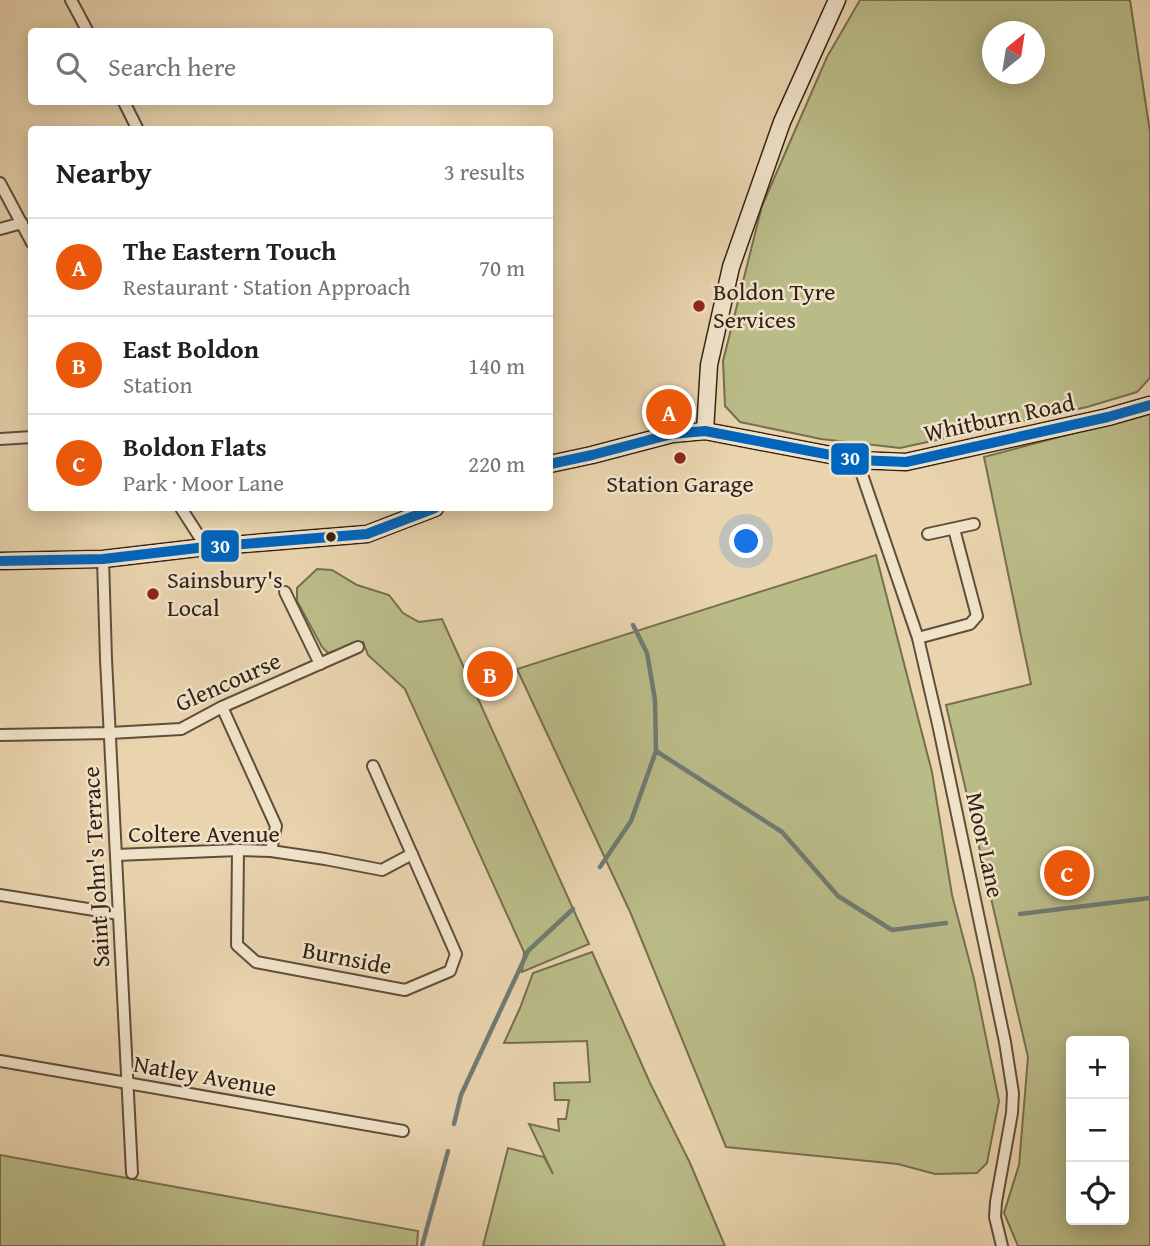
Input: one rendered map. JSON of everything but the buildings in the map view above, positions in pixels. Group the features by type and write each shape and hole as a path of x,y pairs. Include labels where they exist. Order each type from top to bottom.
{"main road":[{"path":"705,432 709,365 731,267 782,122 837,0"},
{"name":"Whitburn Road","path":"553,463 672,434 705,432 857,460 906,462 1108,417 1150,405"},
{"path":"0,561 103,559 206,547 367,534 427,511"}],"street":[{"path":"71,0 86,28"},
{"path":"126,105 136,126"},
{"path":"0,183 28,235"},
{"path":"0,229 22,223"},
{"path":"0,439 28,437"},
{"name":"Moor Lane","path":"857,460 918,638 939,724 1010,1074 1012,1113 995,1217 1002,1246"},
{"path":"183,511 206,547"},
{"path":"928,534 974,524"},
{"path":"918,638 970,624 977,616 954,529"},
{"name":"Saint John's Terrace","path":"103,559 132,1174"},
{"path":"285,592 320,664"},
{"name":"Glencourse","path":"0,735 181,729 222,707 358,648"},
{"path":"222,707 276,826 271,852"},
{"name":"Burnside","path":"238,850 237,945 256,962 405,990 450,971 456,954 373,766"},
{"name":"Coltere Avenue","path":"116,855 238,850 325,859 382,870 412,854"},
{"path":"0,895 119,914"},
{"name":"Natley Avenue","path":"0,1060 403,1131"}],"green space":[{"path":"860,0 1130,0 1150,132 1150,378 1137,392 1087,407 900,448 821,439 740,422 725,406 723,361 762,206 827,57"},
{"path":"1150,413 1150,1246 1018,1246 1004,1213 1019,1165 1028,1057 946,705 1031,684 984,457"},
{"path":"876,555 932,772 952,895 974,979 999,1101 987,1163 977,1173 935,1174 898,1164 726,1147 631,914 517,669"},
{"path":"317,569 332,570 357,585 389,595 403,613 419,622 442,619 589,944 522,972 524,952 405,689 368,655 363,642 328,653 297,601 297,588"},
{"path":"592,952 650,1083 690,1163 725,1246 483,1246 508,1148 544,1157 553,1174 529,1124 559,1131 558,1119 566,1119 569,1100 555,1100 554,1083 590,1082 587,1041 504,1043 533,973"},
{"path":"0,1155 418,1231 417,1246 0,1246"}],"waterway":[{"path":"600,867 631,821 656,751 655,700 647,653 633,625"},
{"path":"656,751 782,832 838,896 892,930 946,923"},
{"path":"1020,914 1150,898"},
{"path":"454,1124 461,1095 528,951 573,909"},
{"path":"422,1246 448,1151"}],"transit line":[{"name":"30","path":"553,463 672,434 705,431 857,460 906,462 1108,417 1150,405"},
{"name":"30","path":"0,561 103,559 206,547 367,534 427,511"}],"place":[{"name":"Boldon Tyre Services","path":"699,306"},
{"name":"The Eastern Touch","path":"669,412"},
{"name":"Station Garage","path":"680,458"},
{"name":"Sainsbury's Local","path":"153,594"},
{"name":"East Boldon","path":"490,674"},
{"name":"Boldon Flats","path":"1067,873"}]}
